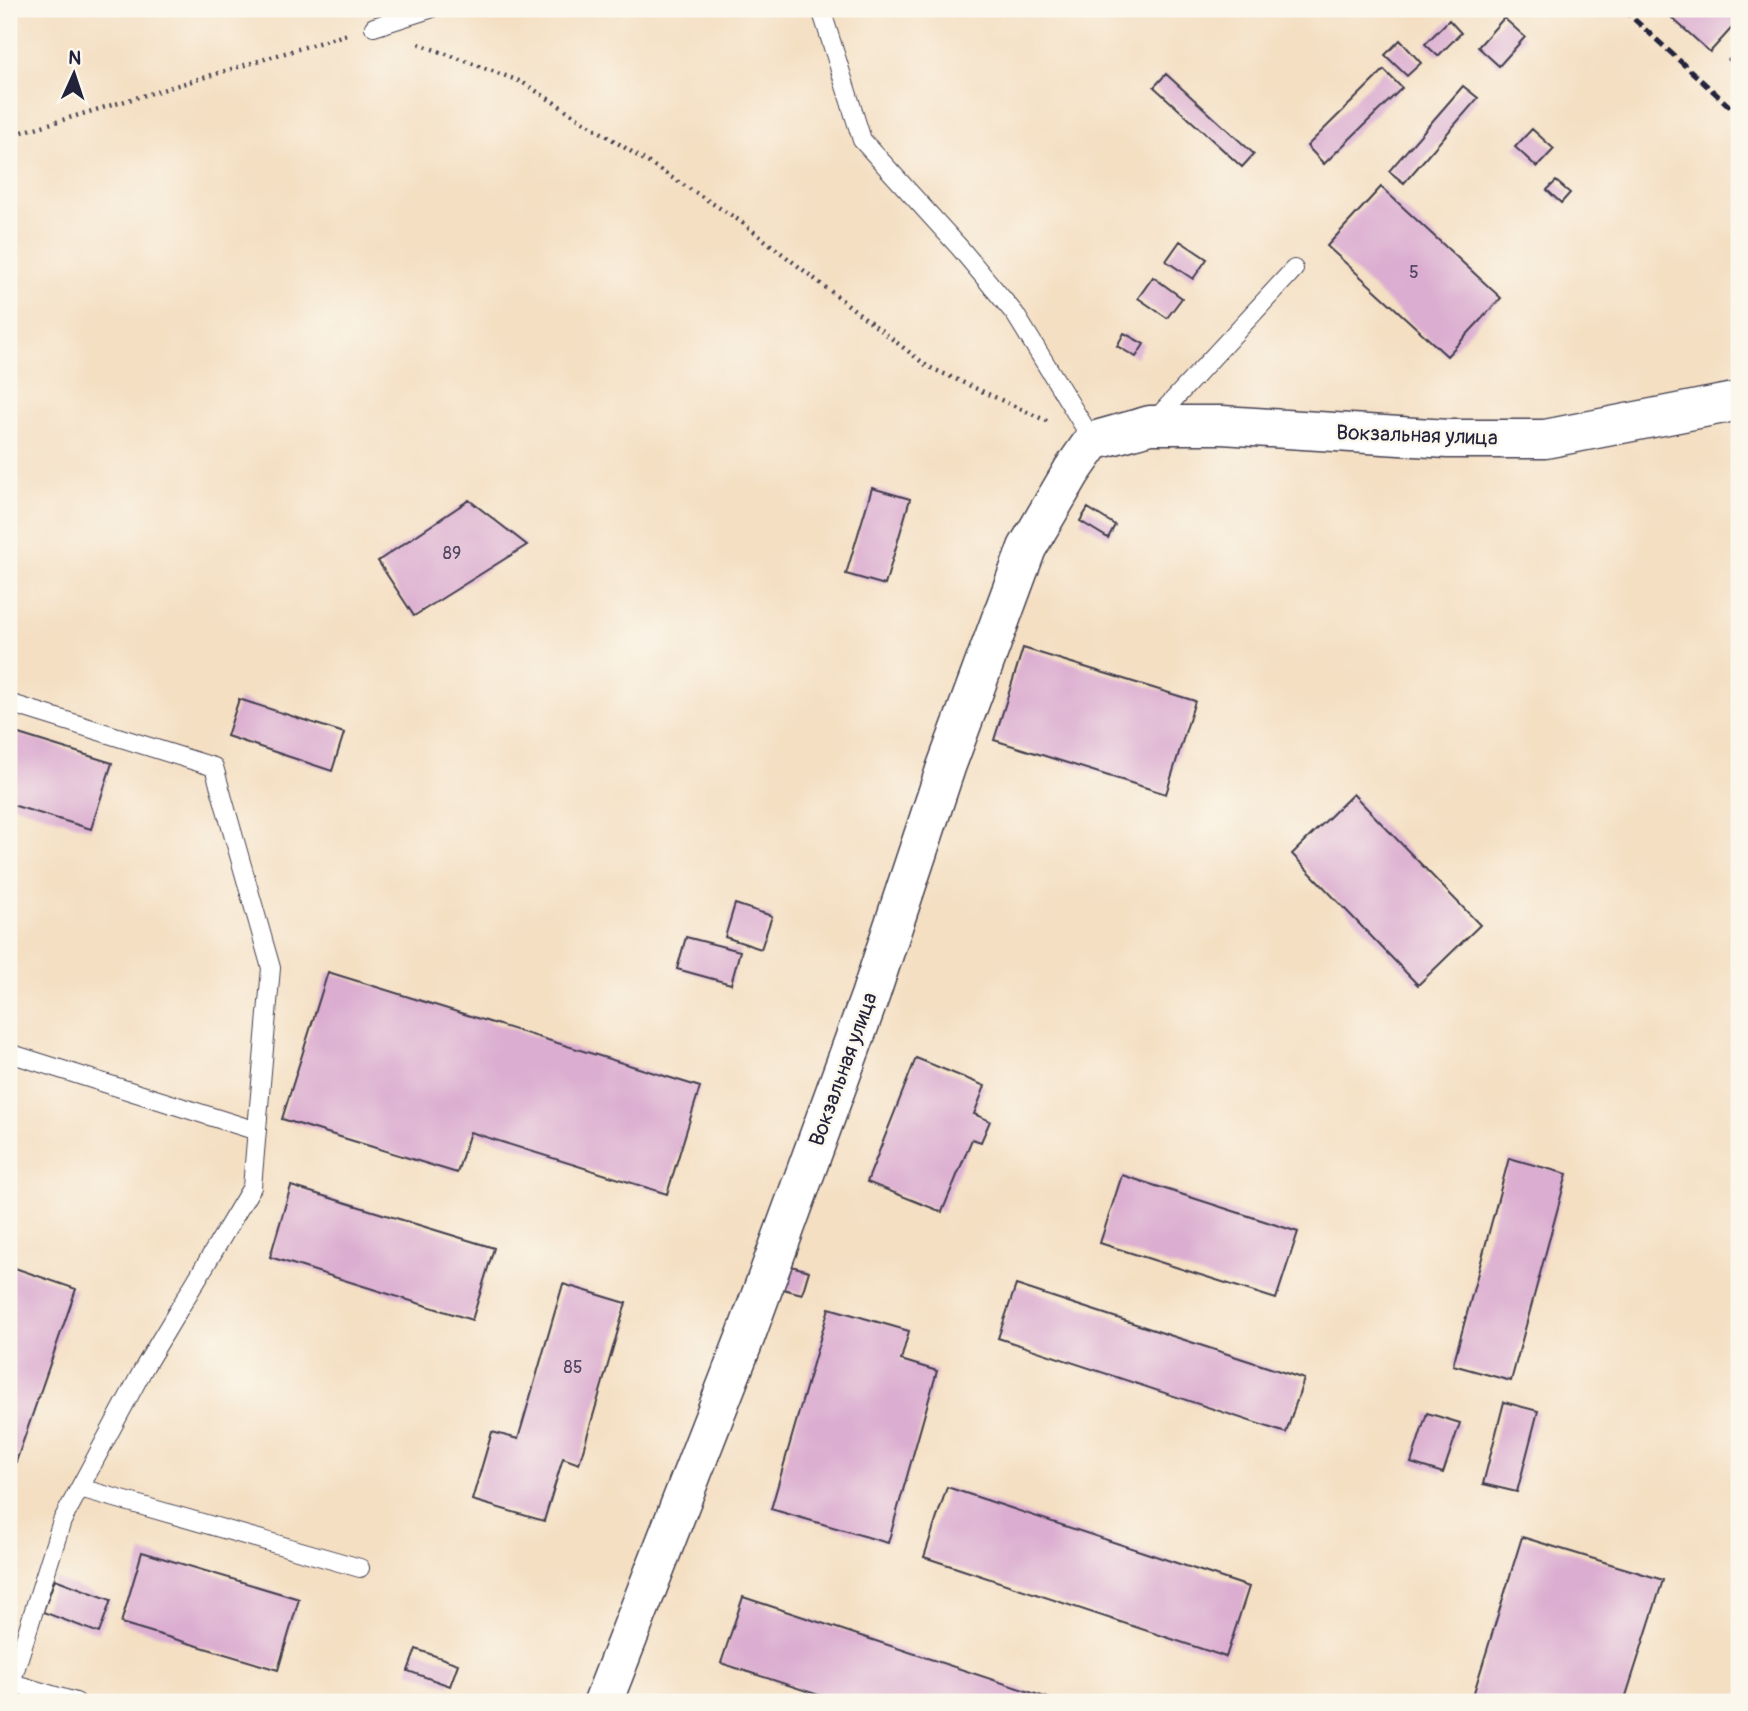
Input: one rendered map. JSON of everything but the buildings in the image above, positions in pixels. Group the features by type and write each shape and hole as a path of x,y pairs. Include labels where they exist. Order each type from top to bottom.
{"street":[{"name":"Вокзальная улица","path":"603,1702 750,1326 870,996 946,767 1027,548 1072,471 1093,441 1150,425 1222,425 1448,439 1545,439 1739,401"}],"lane":[{"path":"374,27 430,9"},
{"path":"821,9 862,140 960,247 1016,314 1093,441"},
{"path":"1150,425 1294,270"},
{"path":"9,703 214,767 271,968 252,1187 145,1366 62,1521 10,1682 76,1702"},
{"path":"9,1053 257,1131"},
{"path":"80,1488 360,1568"}],"path":[{"path":"9,136 374,27 522,82 740,221 927,366 1093,441"}],"railway":[{"path":"1623,9 1739,115"},
{"path":"1729,58 1739,68"}]}
